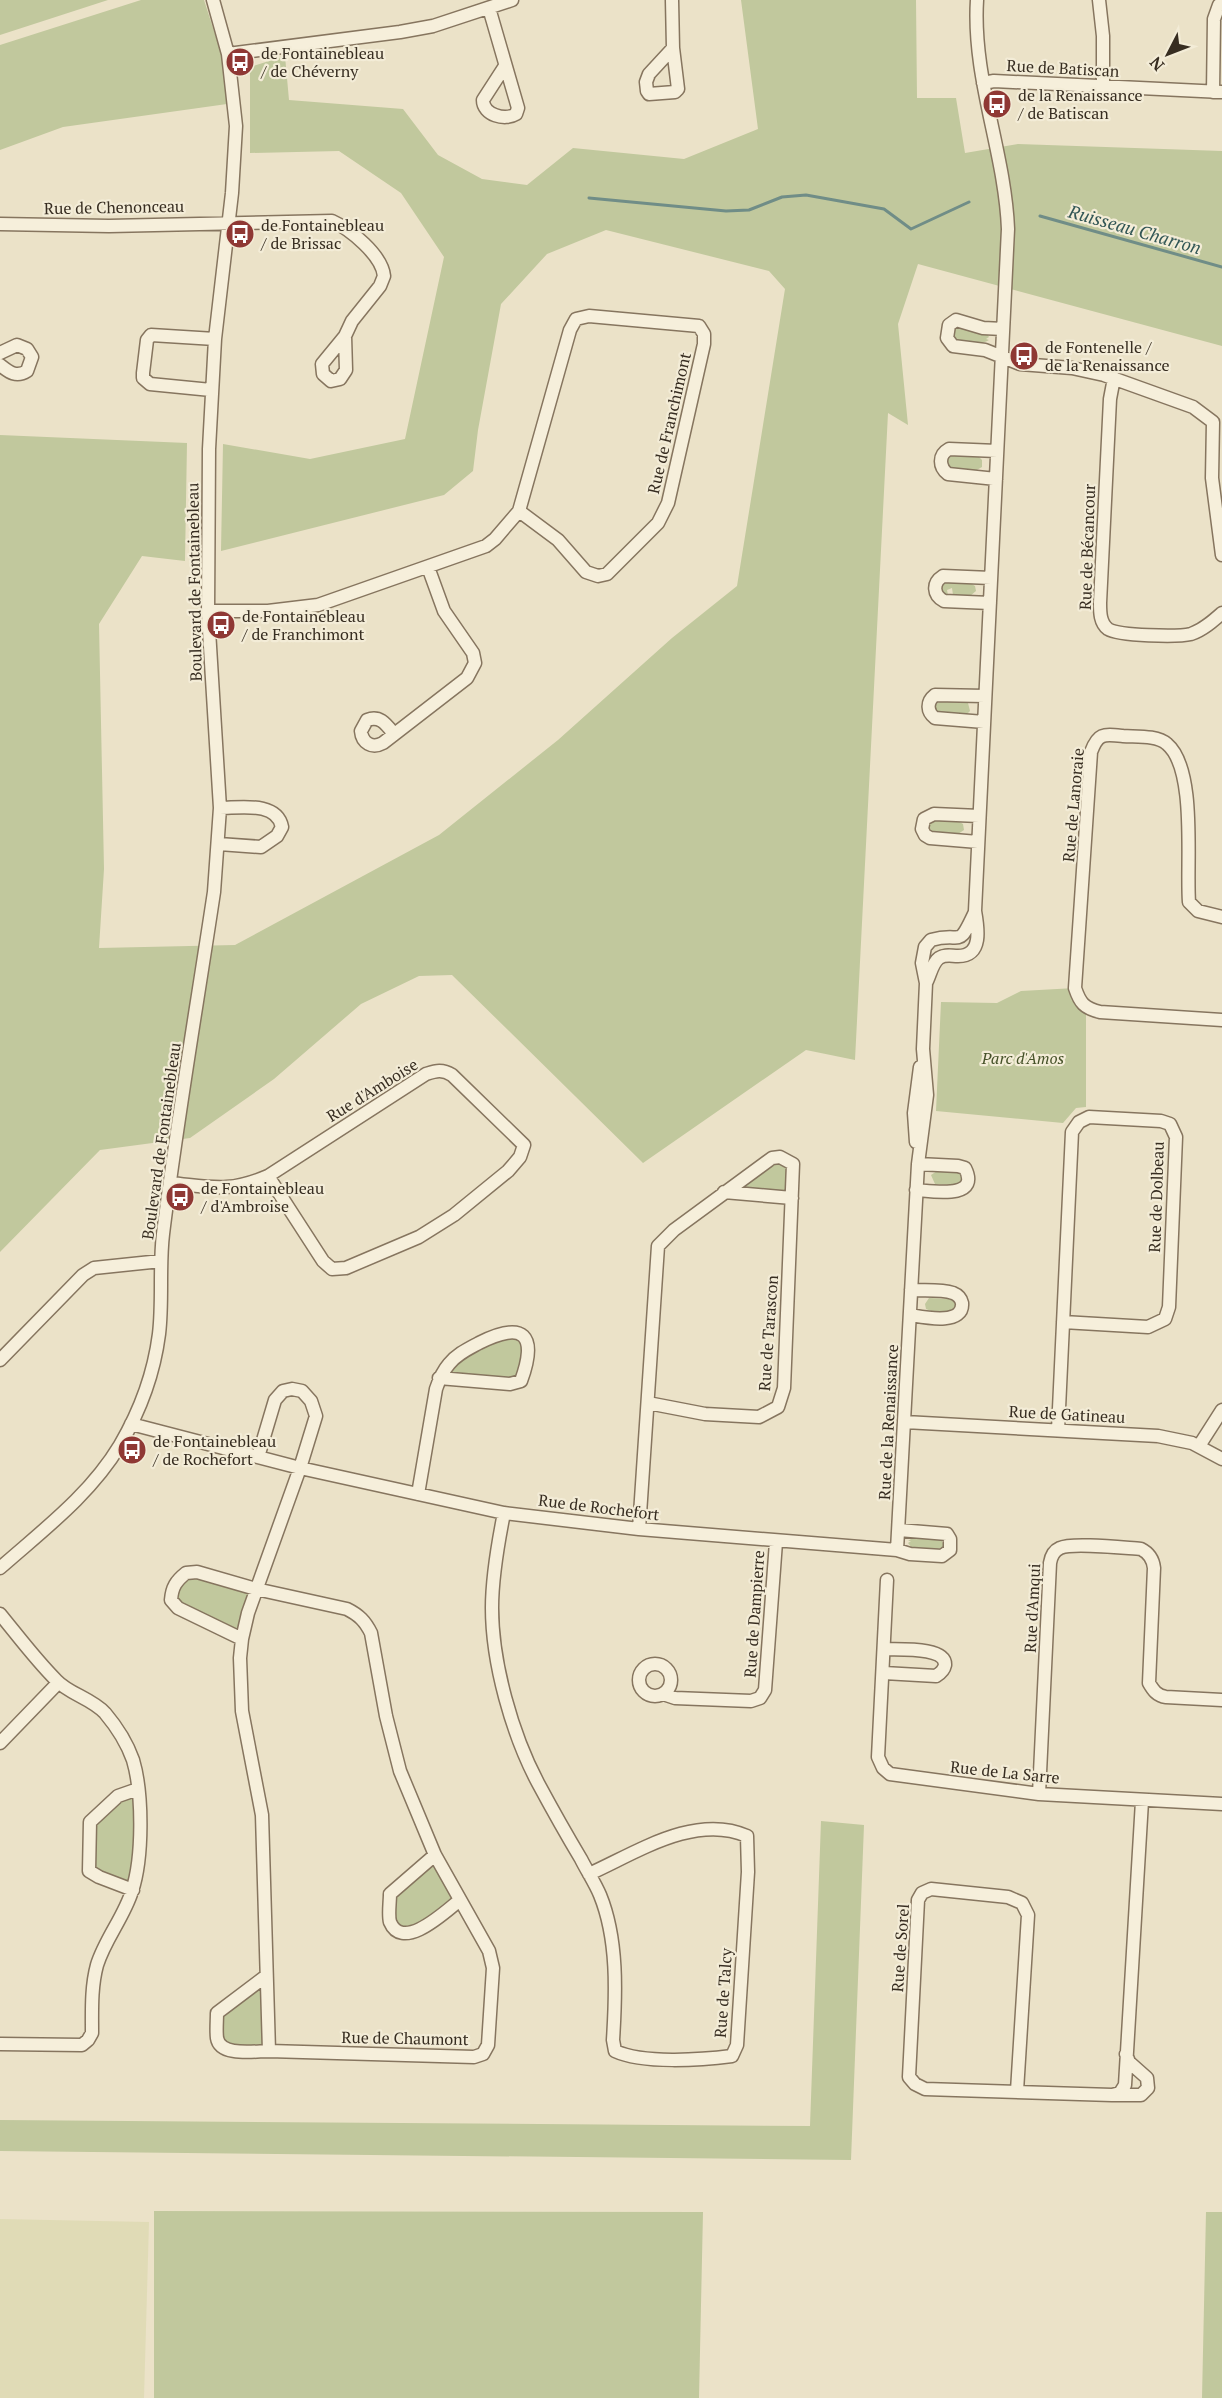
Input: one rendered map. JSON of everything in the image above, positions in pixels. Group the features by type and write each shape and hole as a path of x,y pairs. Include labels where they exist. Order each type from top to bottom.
{"street":[{"name":"Boulevard de Fontainebleau","path":"0,1568 95,1482 121,1444 146,1386 159,1334 161,1261 170,1183 214,892 219,844 220,808 208,611 207,548 215,339 236,126 228,54 213,0"},
{"path":"228,54 433,26 512,0"},
{"path":"672,0 673,48"},
{"name":"Rue de la Renaissance","path":"926,983 940,957 966,955 974,948 978,933 975,911 1007,212 977,50 977,0"},
{"path":"1100,0 1103,87"},
{"name":"Rue de Batiscan","path":"983,82 1217,92 1214,19 1222,4"},
{"path":"489,8 505,66"},
{"name":"Rue de Chenonceau","path":"0,224 109,226 327,220 344,228 362,242 380,262 384,276 380,286 352,321 345,336"},
{"name":"Rue de Franchimont","path":"208,611 268,611 306,607 429,567 491,542 519,511 570,330 576,319 589,316 699,326 704,333 705,344 668,503 658,523 607,574 598,576 585,571 558,540 519,511"},
{"path":"1003,329 983,328 956,320 949,325 948,341 953,346 985,350 1020,364 1080,369 1114,378 1193,407 1213,422 1212,478 1222,555"},
{"path":"212,390 150,384 143,378 143,373 147,340 151,334 215,339"},
{"path":"0,353 12,346 22,346 30,353 32,362 27,371 19,375 9,373 0,365"},
{"name":"Rue de Bécancour","path":"1114,378 1110,393 1108,421 1100,603 1102,621 1105,627 1117,632 1179,636 1194,633 1222,613"},
{"path":"996,479 948,474 943,469 941,459 943,453 949,449 997,451"},
{"path":"394,734 467,678 475,663 473,653 444,611 429,567"},
{"path":"990,603 944,601 938,597 935,588 936,582 943,576 991,578"},
{"path":"984,722 935,718 929,706 935,695 985,696"},
{"name":"Rue de Lanoraie","path":"1222,917 1198,911 1189,902 1190,844 1186,782 1173,751 1167,743 1158,739 1105,734 1096,740 1091,752 1075,988 1079,1000 1086,1008 1100,1012 1222,1020"},
{"path":"219,844 261,847 277,836 282,827 278,817 270,810 220,808"},
{"path":"978,842 930,838 925,836 922,825 924,819 932,814 979,816"},
{"name":"Rue de la Renaissance","path":"897,1550 918,1164 914,1113 923,1049 926,983 922,963 926,944 934,939 961,937 975,911"},
{"name":"Rue d'Amboise","path":"170,1183 225,1189 245,1186 268,1176 426,1074 437,1071 444,1071 452,1075 524,1144 520,1157 508,1171 454,1215 419,1237 346,1268 332,1269 322,1261 268,1176"},
{"name":"Rue de Dolbeau","path":"1058,1430 1063,1323 1072,1132 1079,1122 1089,1117 1161,1120 1170,1124 1176,1137 1169,1306 1165,1320 1148,1327 1063,1323"},
{"name":"Rue de Tarascon","path":"639,1529 658,1246 674,1230 772,1158 780,1157 793,1164 784,1388 778,1407 759,1417 705,1414 648,1403"},
{"path":"916,1190 958,1191 965,1187 968,1178 964,1168 958,1166 918,1164"},
{"path":"724,1192 792,1198"},
{"path":"0,1360 83,1275 94,1268 161,1261"},
{"path":"910,1316 952,1318 959,1313 962,1305 961,1299 954,1293 911,1290"},
{"path":"418,1494 439,1378 459,1354 499,1333 513,1331 522,1336 528,1344 527,1365 521,1381 510,1384 439,1378"},
{"path":"258,1457 275,1400 282,1391 292,1389 302,1391 311,1401 316,1416 300,1468 256,1589 242,1639 242,1711 262,1815 269,2051"},
{"path":"1199,1446 1222,1410"},
{"name":"Rue de Gatineau","path":"905,1422 1158,1436 1179,1439 1199,1446 1222,1459"},
{"name":"Rue de Rochefort","path":"131,1424 300,1468 504,1513 776,1542 897,1550"},
{"name":"Rue de Talcy","path":"504,1513 498,1545 492,1609 500,1669 513,1721 526,1757 589,1874 600,1894 608,1921 614,1957 613,2040 615,2051 630,2058 712,2059 732,2056 737,2045 748,1872 747,1836 721,1829 677,1834 589,1874"},
{"path":"897,1550 910,1554 942,1556 949,1551 951,1544 950,1537 944,1533 899,1530"},
{"name":"Rue de Dampierre","path":"663,1694 675,1698 740,1701 760,1698 765,1690 776,1542"},
{"name":"Rue d'Amqui","path":"1039,1794 1050,1563 1059,1548 1067,1546 1122,1548 1141,1549 1146,1552 1152,1558 1154,1568 1151,1687 1162,1697 1222,1700"},
{"name":"Rue de Chaumont","path":"242,1639 178,1608 171,1600 172,1589 186,1573 197,1572 256,1589 347,1609 366,1623 400,1771 435,1855 489,1951 493,1968 488,2045 483,2054 474,2057 228,2050 221,2046 217,2039 217,2013 266,1976"},
{"name":"Rue de La Sarre","path":"887,1580 878,1757 883,1768 890,1774 1039,1794 1222,1804"},
{"path":"0,1614 58,1683 91,1701 118,1731 133,1760 138,1789 140,1842 139,1865 133,1890 123,1916 98,1965 94,1981 92,2033 88,2040 82,2044 0,2044"},
{"path":"884,1649 936,1652 943,1657 945,1664 936,1676 884,1673"},
{"path":"0,1743 58,1683"},
{"path":"133,1890 99,1877 89,1870 90,1822 118,1796 138,1789"},
{"path":"1112,2095 1124,2089 1142,1801"},
{"path":"435,1855 390,1894 390,1921 396,1929 405,1933 420,1931 460,1900"},
{"name":"Rue de Sorel","path":"1017,2091 1028,1915 1022,1903 1008,1897 931,1889 922,1893 918,1900 909,2076 915,2084 925,2089 1141,2095 1148,2088 1147,2078 1129,2062 1126,2051"}],"shaded area":[{"path":"0,2219 149,2222 144,2398 0,2398"}],"green space":[{"path":"0,0 108,0 0,35"},
{"path":"141,0 204,0 222,56 227,104 63,127 0,150 0,45"},
{"path":"741,0 916,0 917,98 956,98 965,153 1018,144 1222,151 1222,346 918,264 898,324 908,425 888,413 855,1060 806,1050 643,1163 452,975 419,976 361,1004 274,1079 190,1138 100,1150 0,1252 0,435 187,443 185,561 142,556 99,624 104,869 99,948 235,945 439,835 558,740 672,638 737,586 785,289 769,271 606,230 547,254 501,304 478,430 473,471 444,495 221,551 223,444 310,459 405,439 444,257 401,193 339,151 250,153 250,67 285,56 289,100 403,109 438,155 482,179 527,185 573,148 684,159 758,129"},
{"path":"958,326 987,334 989,337 986,339 989,340 976,343 960,340 953,335 954,329"},
{"path":"953,454 978,456 982,460 982,467 975,471 950,468 947,461"},
{"path":"947,582 970,583 975,586 976,591 970,596 953,595 952,588 947,590 948,595 945,595 941,587"},
{"path":"943,700 968,703 970,711 966,715 937,712 935,705"},
{"path":"935,820 958,821 963,824 964,830 958,834 934,833 928,827 930,822"},
{"name":"Parc d'Amos","path":"1075,988 1086,1008 1086,1107 1076,1108 1063,1123 936,1111 941,1002 997,1003 1021,991"},
{"path":"772,1158 793,1164 792,1198 724,1192"},
{"path":"937,1171 958,1172 962,1176 961,1182 954,1185 935,1184 931,1175"},
{"path":"929,1298 950,1299 955,1302 956,1306 946,1312 929,1310 926,1309 925,1304"},
{"path":"513,1331 528,1344 521,1381 439,1378 448,1365"},
{"path":"914,1537 941,1539 944,1546 938,1549 912,1548 908,1543 911,1541 908,1541"},
{"path":"186,1573 256,1589 242,1639 178,1608 172,1589"},
{"path":"138,1789 133,1890 89,1871 90,1822"},
{"path":"821,1821 864,1825 851,2160 0,2151 0,2120 810,2126"},
{"path":"435,1855 460,1900 420,1931 396,1929 390,1894"},
{"path":"266,1976 269,2051 221,2046 217,2013"},
{"path":"154,2211 703,2212 699,2398 154,2398"},
{"path":"1206,2212 1222,2212 1222,2398 1202,2398"}],"waterway":[{"name":"Ruisseau Charron","path":"589,198 726,211 749,210 782,197 806,195 884,209 911,229 969,202"},
{"name":"Ruisseau Charron","path":"1040,216 1222,267"}],"place":[{"name":"de Fontainebleau / de Chéverny","path":"240,62"},
{"name":"de la Renaissance / de Batiscan","path":"997,104"},
{"name":"de Fontainebleau / de Brissac","path":"240,234"},
{"name":"de Fontenelle / de la Renaissance","path":"1024,356"},
{"name":"de Fontainebleau / de Franchimont","path":"221,625"},
{"name":"de Fontainebleau / d'Ambroise","path":"180,1197"},
{"name":"de Fontainebleau / de Rochefort","path":"132,1450"}]}
